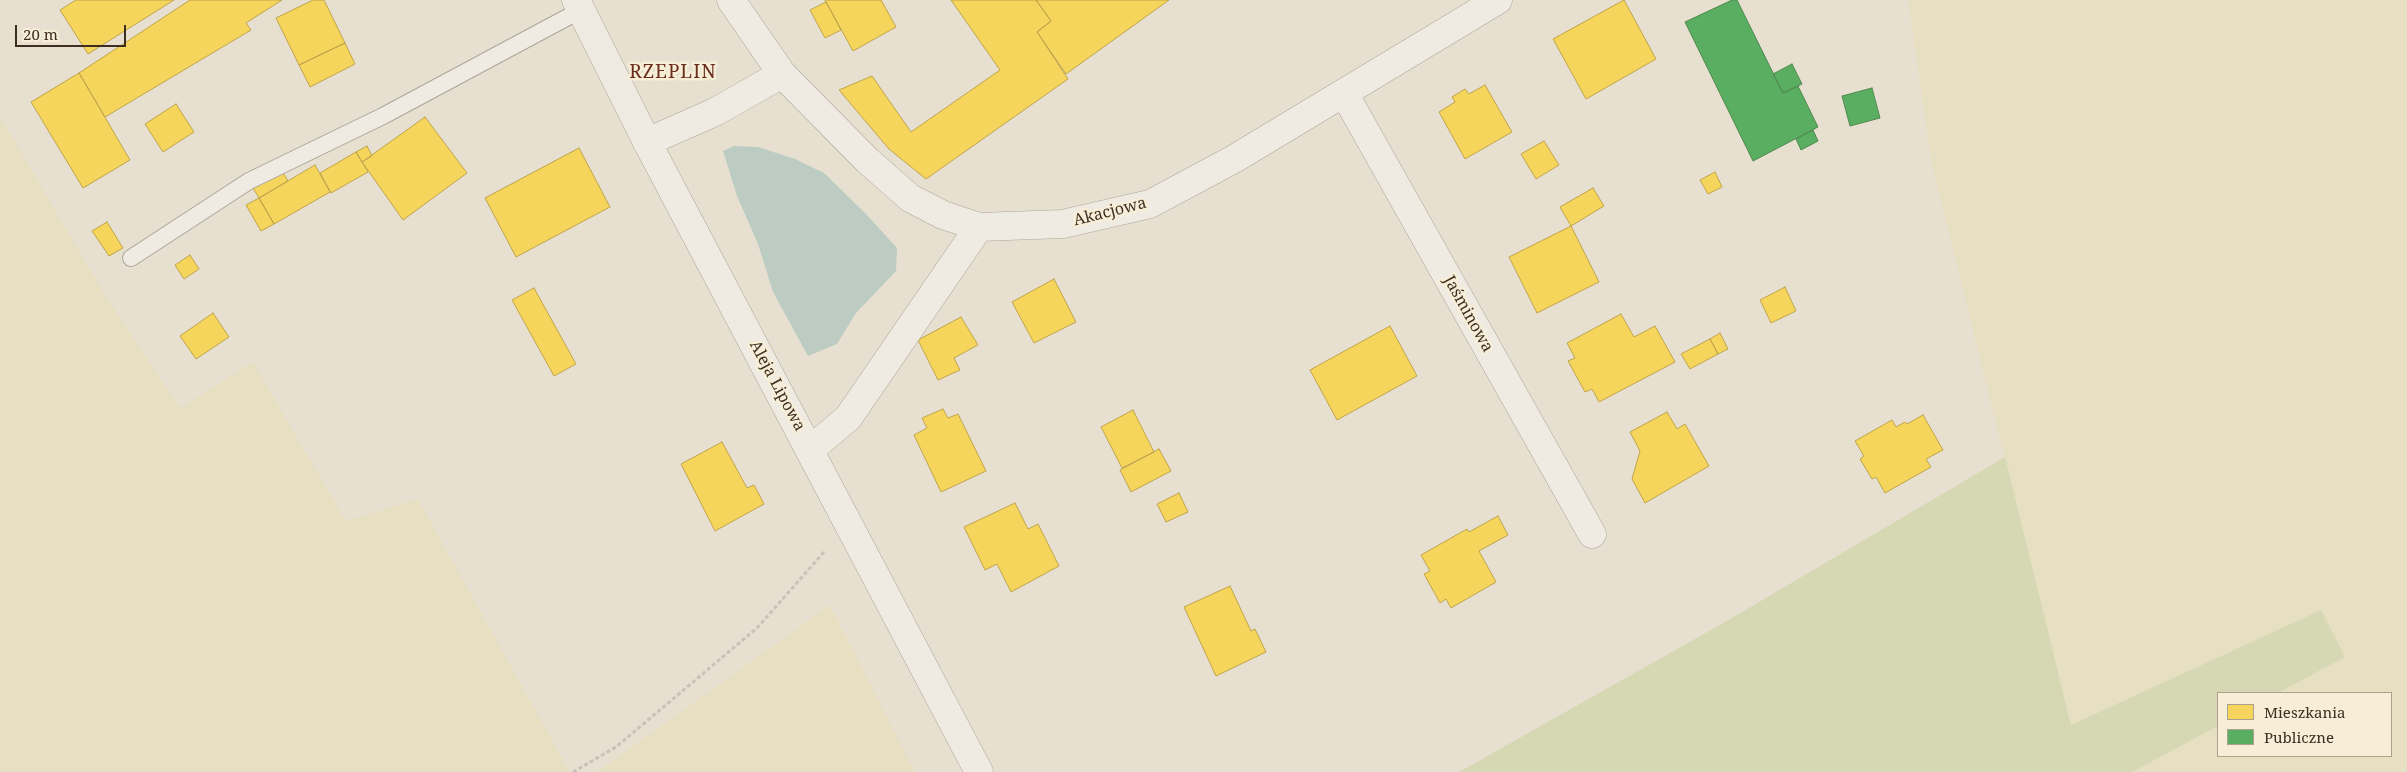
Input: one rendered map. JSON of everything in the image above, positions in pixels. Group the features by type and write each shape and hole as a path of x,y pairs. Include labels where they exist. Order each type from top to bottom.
{"street":[{"path":"731,0 782,74 867,160 910,198 943,215 979,227 848,418 811,449"},
{"name":"Akacjowa","path":"979,227 1063,224 1150,204 1234,159 1498,0"},
{"name":"Aleja Lipowa","path":"578,5 647,142 811,449 979,772"},
{"path":"647,142 715,112 782,74"},
{"name":"Jaśminowa","path":"1344,93 1592,534"}],"lane":[{"path":"131,258 249,181 383,116 578,5"}],"path":[{"path":"573,772 616,747 757,628 828,548 851,526"}],"shaded area":[{"path":"1908,0 2407,0 2407,772 2132,772 2217,727 2217,757 2392,757 2392,692 2280,692 2345,657 2321,610 2071,725 1932,166"},
{"path":"0,116 101,288 180,408 253,362 346,521 418,499 570,772 0,772"},
{"path":"734,146 758,147 795,159 824,173 867,215 897,248 896,271 856,313 837,344 808,356 773,292 758,244 737,196 723,151"},
{"path":"830,605 915,772 597,772"}],"green space":[{"path":"2005,457 2071,725 2321,610 2345,657 2280,692 2217,692 2217,727 2132,772 1459,772 1725,622"}],"building: Mieszkania":[{"path":"76,0 174,0 88,54 60,10"},
{"path":"190,0 282,0 246,23 251,30 105,117 79,73"},
{"path":"313,0 324,0 345,43 299,65 276,18"},
{"path":"825,0 881,0 896,27 853,51"},
{"path":"951,0 1036,0 1051,21 1037,32 1068,79 926,179 889,149 839,90 872,76 911,132 1000,70"},
{"path":"1036,0 1169,0 1066,74 1037,32 1051,21"},
{"path":"1624,0 1656,59 1586,99 1553,39"},
{"path":"826,2 841,30 825,38 810,10"},
{"path":"345,43 355,64 310,87 299,65"},
{"path":"79,73 130,160 83,188 31,102"},
{"path":"1485,85 1512,132 1465,159 1439,112 1455,102 1452,97 1465,89 1469,94"},
{"path":"176,104 194,132 163,152 145,124"},
{"path":"425,117 467,173 403,220 362,162"},
{"path":"1544,141 1559,165 1536,179 1521,154"},
{"path":"367,146 372,156 362,162 356,152"},
{"path":"579,148 610,207 516,257 485,198"},
{"path":"356,152 368,172 331,193 320,173"},
{"path":"315,165 330,192 274,224 259,198"},
{"path":"282,171 288,181 259,198 253,188"},
{"path":"1715,172 1722,187 1708,194 1700,180"},
{"path":"1593,188 1604,206 1571,226 1560,207"},
{"path":"259,198 274,224 261,231 246,205"},
{"path":"107,222 123,248 109,256 92,231"},
{"path":"1571,226 1599,282 1537,313 1509,257"},
{"path":"190,255 199,269 184,279 175,265"},
{"path":"1054,279 1076,322 1034,343 1012,302"},
{"path":"1785,287 1796,311 1771,323 1760,300"},
{"path":"534,288 576,364 554,376 512,300"},
{"path":"213,313 229,337 196,359 180,336"},
{"path":"1621,314 1634,337 1655,326 1675,362 1599,402 1592,389 1585,392 1568,361 1575,358 1567,343"},
{"path":"961,317 978,345 954,358 960,370 938,380 918,340"},
{"path":"1390,326 1417,376 1337,420 1310,370"},
{"path":"1720,333 1728,349 1718,354 1710,339"},
{"path":"1710,339 1718,354 1690,369 1681,354"},
{"path":"943,409 948,418 958,414 986,471 941,492 914,435 927,428 922,418"},
{"path":"1133,410 1154,452 1122,468 1101,427"},
{"path":"1667,412 1677,429 1685,424 1709,466 1645,503 1632,479 1640,451 1630,432"},
{"path":"1923,415 1943,450 1926,459 1931,467 1885,493 1876,477 1872,479 1860,459 1864,456 1855,441 1892,420 1896,427 1905,422 1907,424"},
{"path":"722,442 747,488 754,485 764,504 715,531 681,464"},
{"path":"1159,449 1171,471 1131,492 1120,470"},
{"path":"1179,493 1188,512 1166,522 1157,504"},
{"path":"1015,503 1028,529 1038,524 1059,566 1011,592 997,564 985,570 964,527"},
{"path":"1498,516 1508,535 1479,551 1496,582 1451,608 1446,599 1440,603 1424,574 1430,571 1421,555 1467,529 1469,532"},
{"path":"1230,586 1251,631 1255,629 1266,652 1216,676 1184,607"}],"building: Publiczne":[{"path":"1732,0 1737,0 1783,93 1798,86 1818,127 1753,161 1685,22"},
{"path":"1792,64 1802,84 1783,93 1773,74"},
{"path":"1872,88 1880,118 1850,126 1842,96"},
{"path":"1813,130 1818,141 1801,150 1796,139"}],"district":[{"name":"RZEPLIN","path":"673,73"}]}
